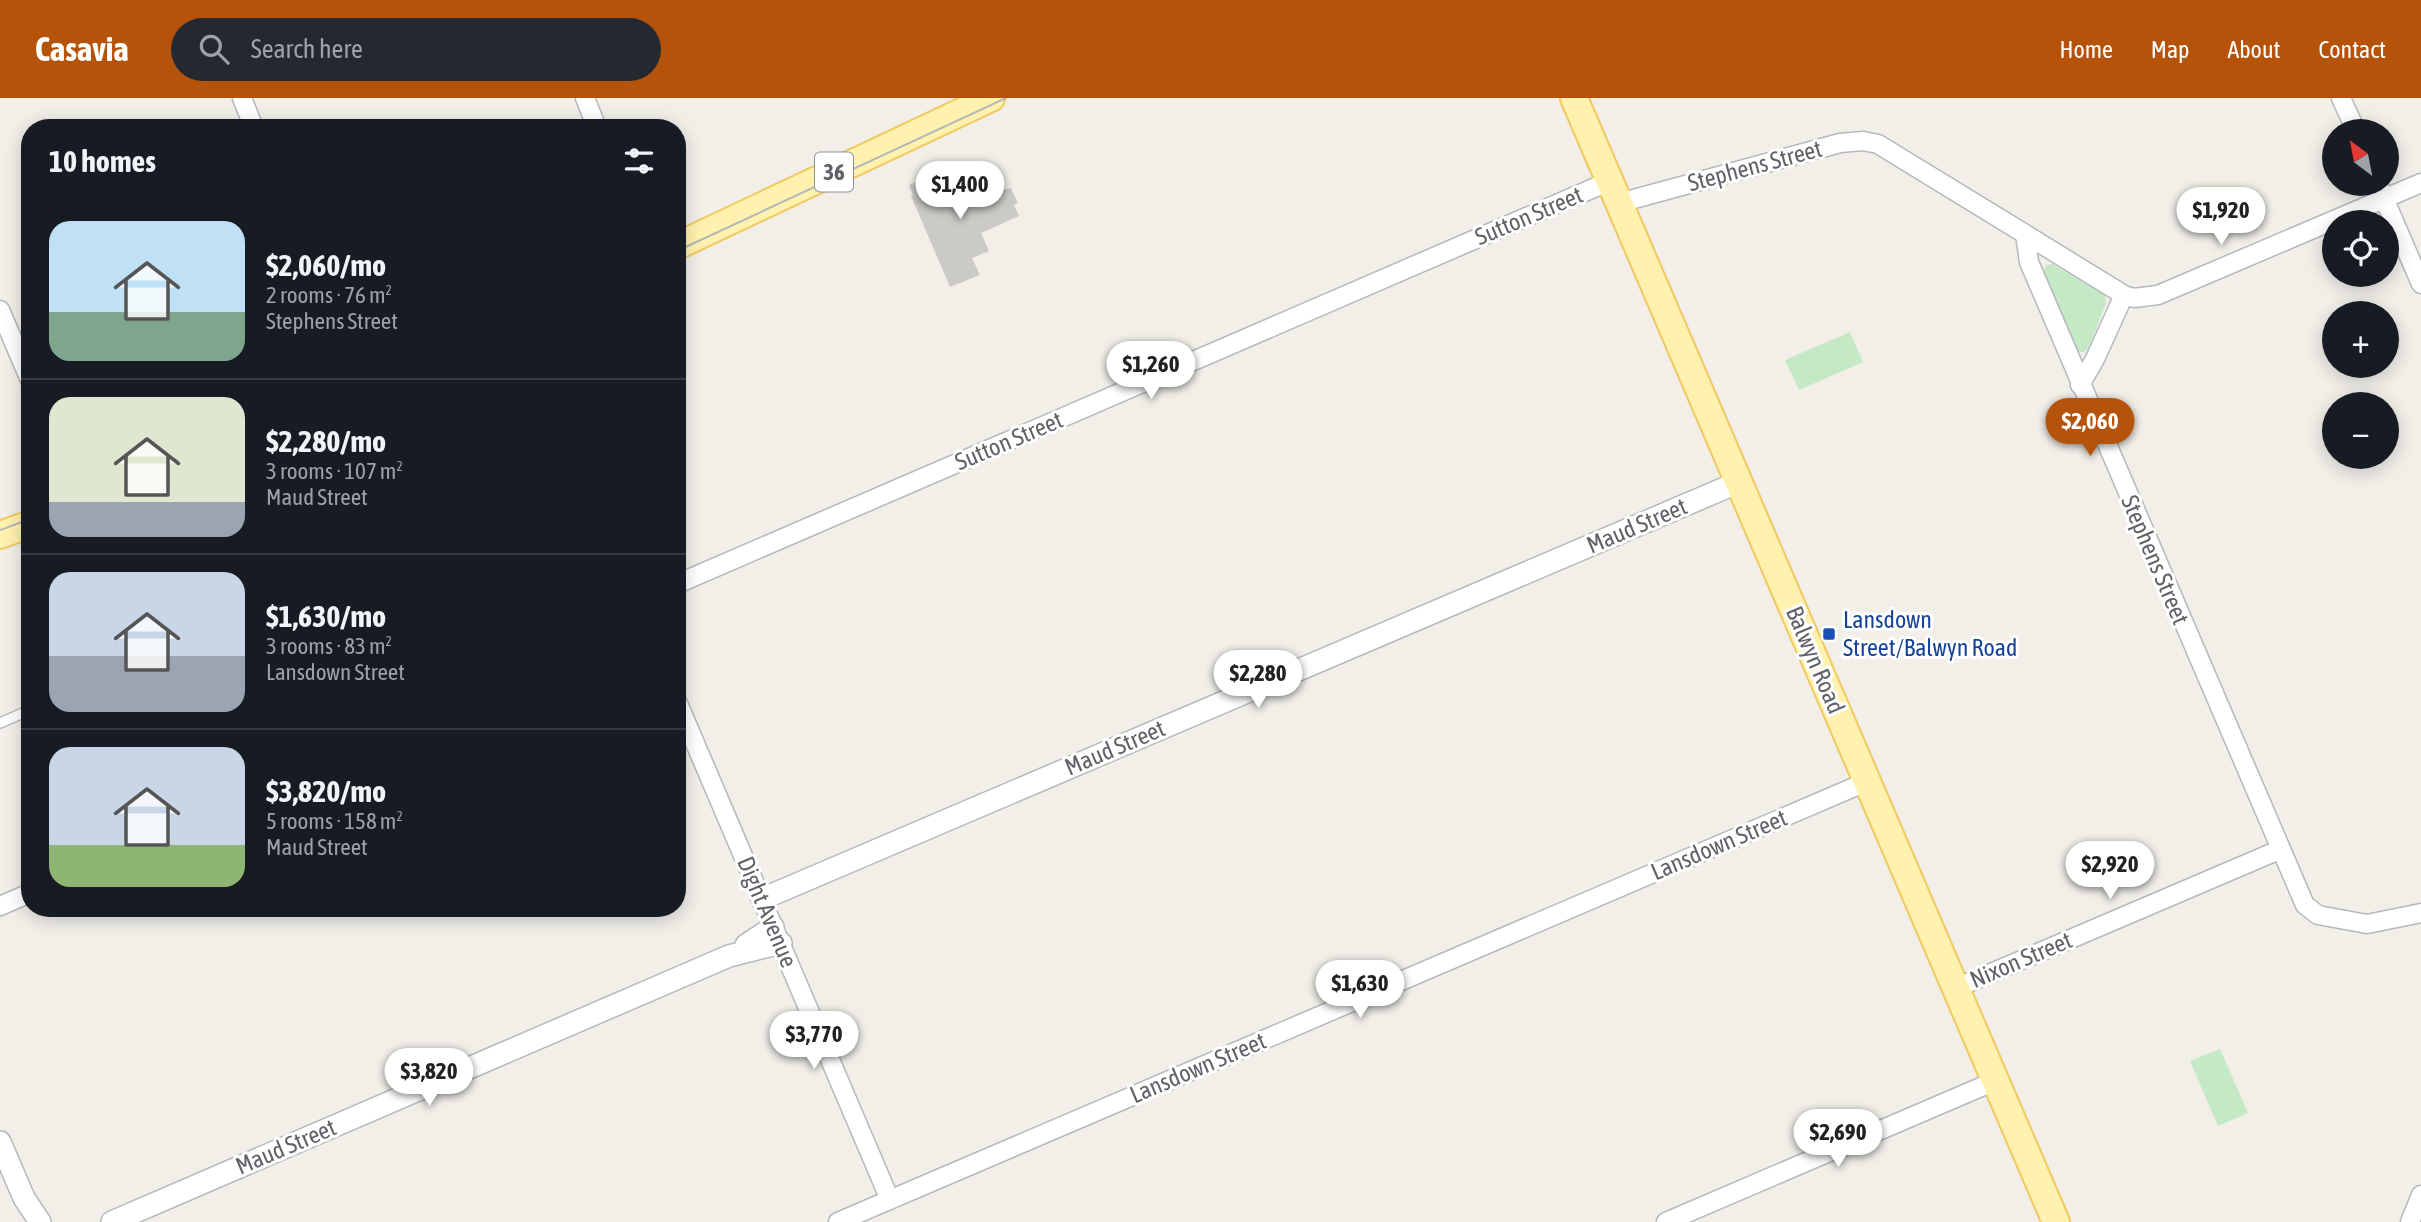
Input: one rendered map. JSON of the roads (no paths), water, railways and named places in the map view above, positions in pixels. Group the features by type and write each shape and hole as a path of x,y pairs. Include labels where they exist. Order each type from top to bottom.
{"main road":[{"name":"36","path":"686,242 991,98"},
{"name":"Balwyn Road","path":"1574,98 2056,1222"},
{"path":"0,535 21,527"}],"street":[{"path":"242,98 250,119"},
{"path":"584,98 593,119"},
{"path":"2341,98 2351,119"},
{"name":"Stephens Street","path":"1614,192 1840,143 1863,141 1878,144 2025,234 2029,262 2080,385 2305,905 2318,915 2367,924 2421,913"},
{"path":"2399,187 2421,183"},
{"name":"Sutton Street","path":"686,580 1614,192"},
{"path":"2025,234 2124,295 2134,298 2158,295 2370,196"},
{"path":"2383,196 2421,284"},
{"path":"2080,385 2124,295"},
{"path":"0,310 21,359"},
{"name":"Maud Street","path":"762,899 1739,482"},
{"name":"Dight Avenue","path":"686,722 890,1200"},
{"name":"Lansdown Street","path":"838,1222 874,1215 890,1200 1866,782"},
{"name":"Nixon Street","path":"1956,988 2279,849"},
{"path":"0,906 21,897"},
{"name":"Maud Street","path":"112,1222 777,935"},
{"path":"1666,1222 1996,1081"},
{"path":"0,1142 24,1198 40,1222"},
{"path":"2410,1222 2421,1195"},
{"path":"24,1198 29,1222"}],"lane":[{"path":"0,723 21,714"}],"tram line":[{"path":"686,247 1006,98"},
{"path":"0,530 21,522"}],"place":[{"name":"Lansdown Street/Balwyn Road","path":"1829,634"}]}
